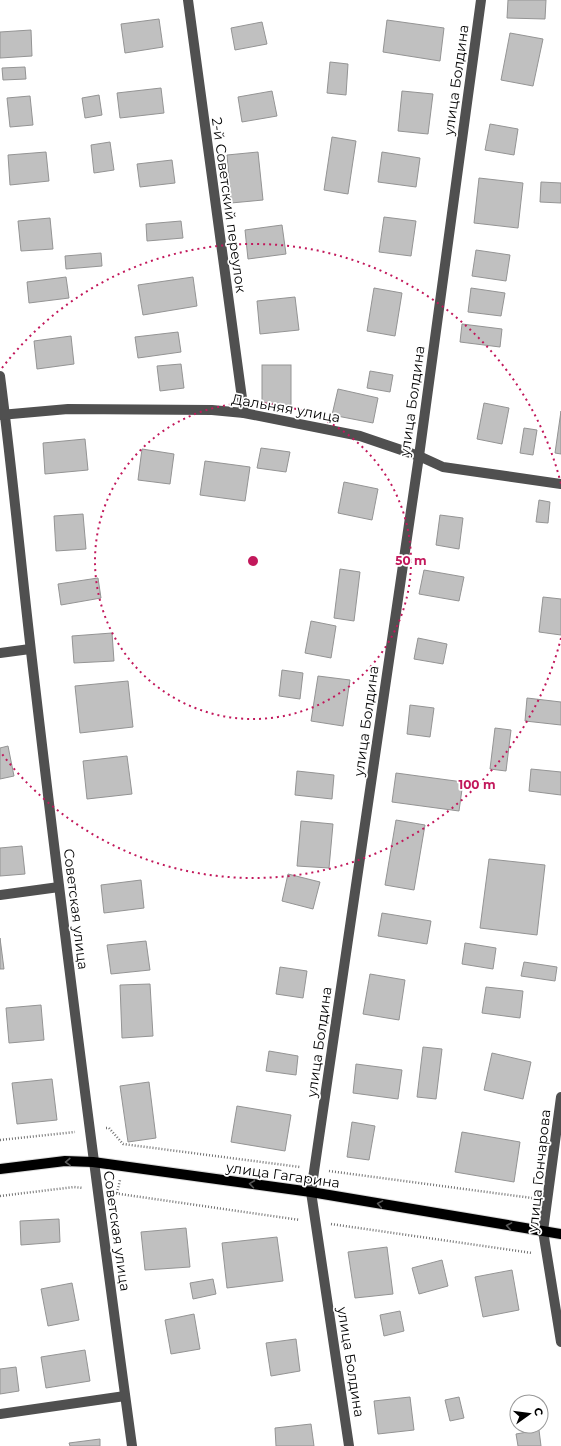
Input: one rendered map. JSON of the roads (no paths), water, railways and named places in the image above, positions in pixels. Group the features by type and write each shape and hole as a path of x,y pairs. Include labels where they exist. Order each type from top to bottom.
{"main road":[{"name":"улица Гагарина","path":"0,1169 65,1161 94,1162 311,1192 561,1234"}],"street":[{"name":"2-й Советский переулок","path":"188,0 244,413"},
{"name":"улица Болдина","path":"350,1446 311,1192 419,456 481,0"},
{"name":"Советская улица","path":"0,376 30,649 59,888 97,1190 132,1446"},
{"name":"Дальняя улица","path":"3,414 68,409 212,410 244,413 360,436 419,456 443,467 561,484"},
{"path":"0,653 30,649"},
{"path":"0,895 59,888"},
{"name":"улица Гончарова","path":"561,1098 543,1231 561,1342"},
{"path":"0,1414 125,1396"}]}
